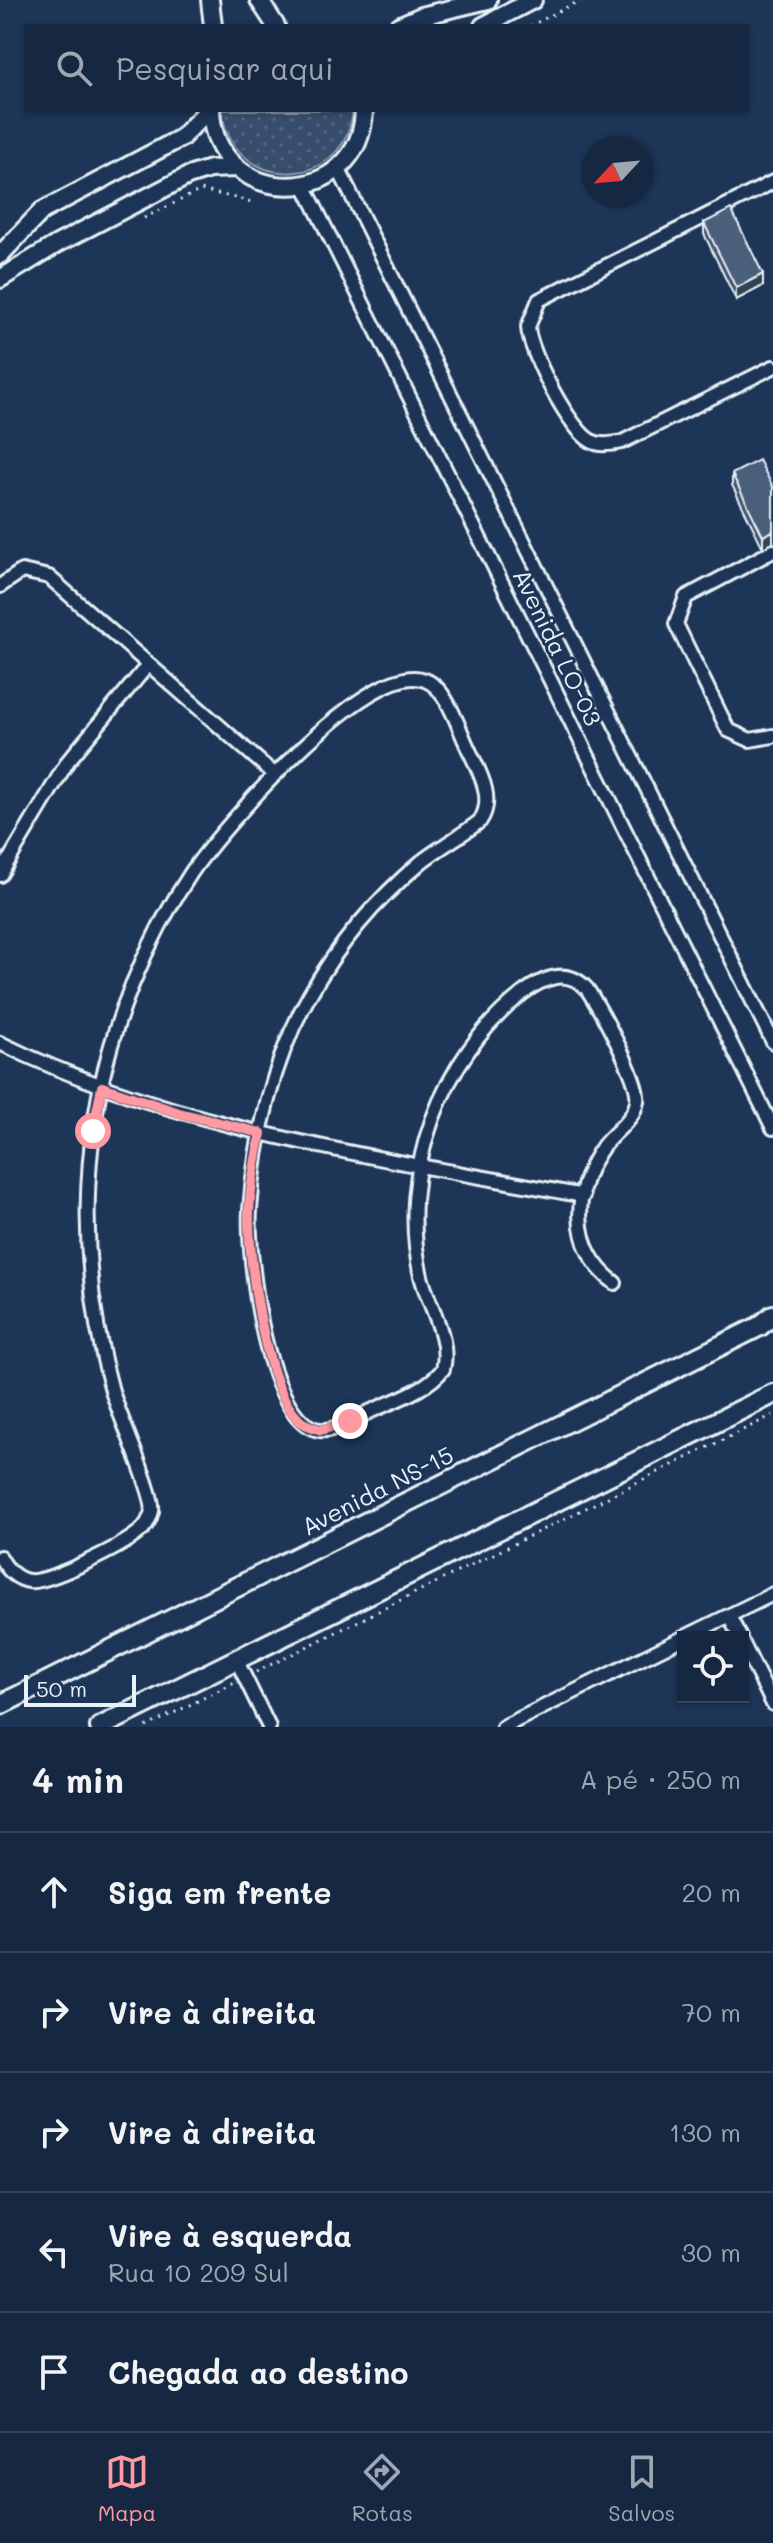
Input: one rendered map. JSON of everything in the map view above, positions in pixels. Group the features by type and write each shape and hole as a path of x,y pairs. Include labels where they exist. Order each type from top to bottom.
{"main road":[{"name":"Avenida NS-15","path":"0,1705 760,1326 773,1315"},
{"path":"100,1727 773,1394"}],"street":[{"path":"210,0 213,24"},
{"path":"259,0 275,24"},
{"path":"403,24 421,16 488,0"},
{"path":"487,24 533,0"},
{"path":"0,255 42,211 181,138 208,112"},
{"path":"210,112 218,142 237,168 271,185 304,185 338,168 357,143 364,112"},
{"path":"0,279 57,244 188,176 210,169 237,168"},
{"name":"Avenida LO-03","path":"338,168 773,1042"},
{"path":"773,182 539,300 528,327 536,353 576,428 598,443 622,442 773,367"},
{"name":"Avenida LO-03","path":"304,185 773,1128"},
{"path":"773,551 697,589 686,597 676,620 682,642 728,730 750,740 773,736"},
{"path":"0,586 22,571 45,575 274,774"},
{"path":"0,875 68,761 148,665"},
{"path":"0,1557 9,1570 22,1579 46,1580 137,1534 152,1512 152,1497 112,1392 94,1302 87,1194 102,1087 119,1019 155,934 191,872 274,774 322,731 377,691 400,680 417,677 432,683 439,691 480,775 487,803 480,821 401,880 357,927 319,978 283,1053 261,1133 249,1213 257,1306 266,1343 290,1407 301,1422 321,1430 350,1421 434,1379 443,1369 445,1352 424,1290 415,1247 420,1164 437,1106 468,1051 520,996 542,980 565,976 579,982 590,993 638,1096 633,1113 597,1156 583,1196 582,1232 586,1251 596,1267 615,1283"},
{"path":"0,1043 102,1087 179,1113 261,1133 583,1196"},
{"path":"698,1631 773,1594"},
{"path":"729,1616 737,1631"},
{"path":"503,1727 677,1641"},
{"path":"749,1656 773,1704"},
{"path":"236,1659 269,1727"}],"path":[{"path":"534,24 581,0"},
{"path":"136,222 201,190 252,202"},
{"path":"146,1727 773,1415"}],"shaded area":[{"path":"223,112 352,112 346,138 331,157 311,169 288,173 265,169 245,157 230,137"}],"building":[{"path":"731,209 763,274 736,288 704,223"},
{"path":"759,460 773,487 773,531 763,536 732,474"}],"route":[{"path":"93,1131 102,1087 179,1113 261,1133 249,1213 253,1276 266,1343 288,1403 298,1419 321,1430 350,1421"}]}
